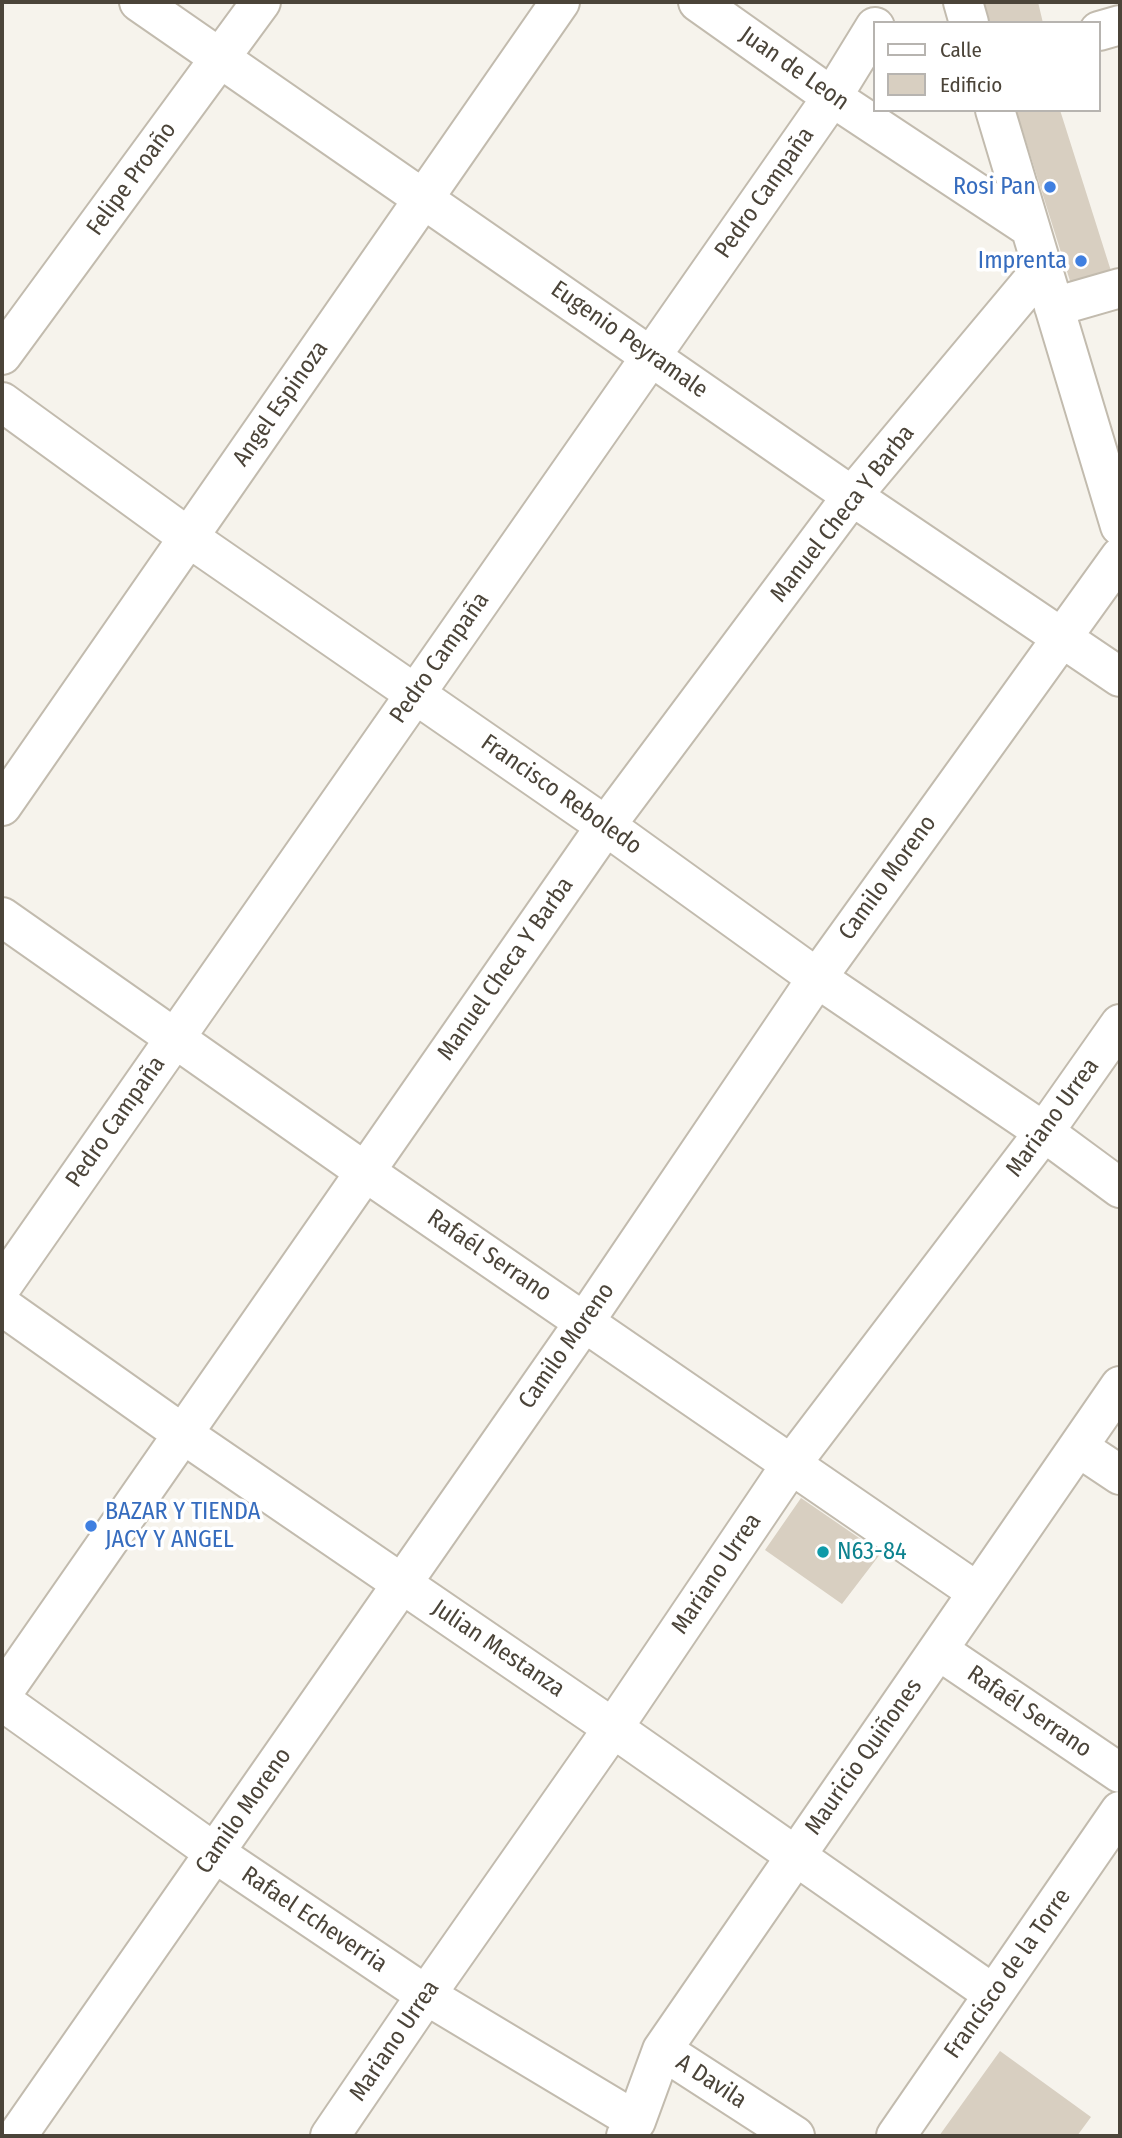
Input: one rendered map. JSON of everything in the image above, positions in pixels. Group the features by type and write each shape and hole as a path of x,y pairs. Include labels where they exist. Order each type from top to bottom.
{"street":[{"name":"Eugenio Peyramale","path":"139,2 852,496 1120,677"},
{"name":"Felipe Proaño","path":"2,355 261,2"},
{"name":"Angel Espinoza","path":"2,806 560,2"},
{"name":"Juan de Leon","path":"698,2 832,97 1030,229"},
{"path":"879,21 891,2"},
{"path":"963,2 968,21"},
{"path":"1101,31 1120,26"},
{"name":"Pedro Campaña","path":"2,1286 832,97 874,29"},
{"path":"996,112 1120,526"},
{"name":"Manuel Checa Y Barba","path":"2,1694 606,826 852,496 1042,269"},
{"path":"1054,307 1120,288"},
{"name":"Francisco Reboledo","path":"2,402 188,537 606,826 817,978 1044,1132 1120,1188"},
{"name":"Camilo Moreno","path":"17,2136 585,1321 817,978 1120,557"},
{"name":"Rafaél Serrano","path":"2,917 365,1171 977,1592"},
{"name":"Mariano Urrea","path":"330,2136 614,1728 792,1463 1044,1132 1120,1024"},
{"name":"Julian Mestanza","path":"2,1306 183,1434 614,1728 993,1994"},
{"name":"Mauricio Quiñones","path":"631,2129 662,2050 1120,1386"},
{"path":"1078,1447 1120,1475"},
{"name":"Rafaél Serrano","path":"938,1650 1120,1773"},
{"name":"Rafael Echeverria","path":"2,1701 215,1853 631,2129"},
{"name":"Francisco de la Torre","path":"896,2136 1120,1811"},
{"name":"A Davila","path":"662,2050 795,2136"}],"building":[{"path":"981,2 1038,2 1043,21 986,21"},
{"path":"1017,112 1061,112 1111,271 1071,284"},
{"name":"N63-84","path":"801,1498 881,1553 842,1604 765,1550"},
{"path":"1000,2051 1091,2117 1077,2136 939,2136"}],"place":[{"name":"Rosi Pan","path":"1050,187"},
{"name":"Imprenta","path":"1081,261"},
{"name":"BAZAR Y TIENDA JACY Y ANGEL","path":"91,1526"},
{"name":"N63-84","path":"823,1552"}]}
